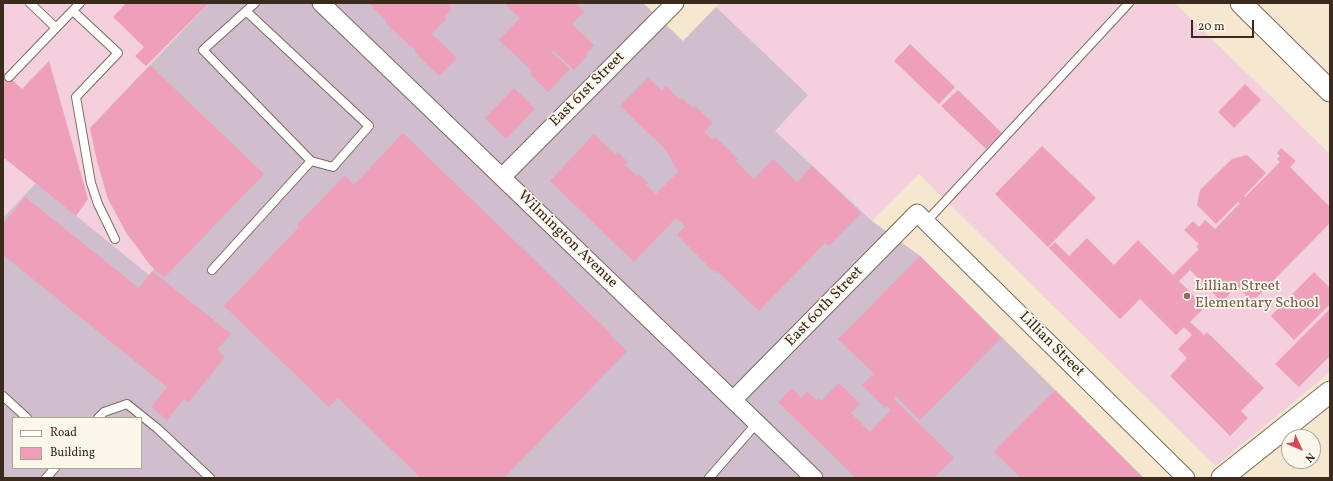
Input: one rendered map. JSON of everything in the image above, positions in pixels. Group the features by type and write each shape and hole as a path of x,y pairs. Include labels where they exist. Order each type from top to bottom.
{"street":[{"name":"Wilmington Avenue","path":"321,3 814,478"},
{"name":"East 61st Street","path":"502,177 675,3"},
{"path":"1241,3 1330,91"},
{"name":"East 60th Street","path":"733,400 921,217"},
{"name":"Lillian Street","path":"921,217 1186,478"},
{"path":"1222,478 1330,392"}],"lane":[{"path":"30,3 56,28"},
{"path":"9,77 80,3"},
{"path":"246,11 369,126 333,166 311,161 203,50 246,11 255,3"},
{"path":"921,217 1129,3"},
{"path":"73,11 118,53 76,97 91,183 98,204 114,239"},
{"path":"212,270 311,161"},
{"path":"3,396 26,417"},
{"path":"99,417 104,412 127,404 158,429 210,478"},
{"path":"708,478 757,423"},
{"path":"46,478 54,469"}],"shaded area":[{"path":"3,3 209,3 90,128 97,161 108,199 127,234 154,269 148,275 36,184 3,218"},
{"path":"209,3 643,3 683,41 716,7 808,95 775,131 872,221 920,256 1144,478 3,478 3,218 36,183 149,275 154,269 127,234 108,199 97,161 90,128"},
{"name":"Lillian Street Elementary School","path":"720,3 1175,3 1330,154 1330,372 1216,466 919,174 872,221 775,131 716,7"}],"building":[{"path":"126,3 209,3 146,66 135,56 144,47 113,17"},
{"path":"369,3 452,3 449,6 452,9 445,16 447,18 432,34 457,58 439,76 415,52 416,50 385,22 386,20 376,10 375,11 372,9 374,8"},
{"path":"504,3 576,3 584,12 572,24 594,45 586,54 587,56 574,70 553,50 551,52 570,69 548,92 530,74 532,71 499,40 520,18"},
{"path":"910,44 955,87 939,104 894,61"},
{"path":"49,61 88,199 76,216 3,157 3,71 22,89"},
{"path":"150,65 264,174 164,278 149,264 127,234 108,199 97,161 90,128"},
{"path":"648,78 662,91 666,86 680,100 682,98 693,108 695,106 713,123 704,132 713,140 715,137 738,159 736,161 754,179 773,159 797,182 812,166 861,213 829,246 825,243 759,311 717,271 715,273 677,235 685,226 676,218 634,262 550,181 594,134 616,155 618,153 628,162 625,165 637,176 639,174 648,183 646,185 656,194 678,172 663,147 620,106"},
{"path":"1245,84 1261,100 1234,128 1218,112"},
{"path":"514,88 535,109 506,139 485,118"},
{"path":"958,90 1002,133 986,149 941,106"},
{"path":"403,133 627,351 504,478 421,478 338,398 329,407 224,306 299,227 297,225 345,175 354,185"},
{"path":"1042,146 1096,198 1048,247 995,194"},
{"path":"1281,148 1296,161 1290,167 1330,207 1330,223 1252,302 1237,286 1222,302 1190,270 1179,281 1205,307 1190,322 1204,335 1207,332 1264,388 1241,411 1248,418 1230,436 1170,376 1187,358 1178,349 1192,335 1184,327 1176,335 1140,299 1120,319 1049,248 1055,242 1069,256 1087,238 1114,265 1138,240 1173,275 1199,249 1196,247 1199,244 1184,230 1193,221 1199,227 1205,220 1215,229 1240,203 1238,202 1216,224 1197,205 1200,190 1232,159 1247,155 1266,173 1244,196 1245,197 1280,162 1277,159 1280,156 1277,153"},
{"path":"25,197 139,288 152,271 231,334 217,350 225,357 188,403 184,399 167,420 151,407 167,387 3,255 3,224"},
{"path":"920,256 1001,338 920,420 896,396 894,399 954,458 934,478 856,478 778,402 792,388 801,398 807,391 817,401 819,398 821,401 839,383 860,404 851,413 870,432 891,410 887,406 885,408 862,385 874,374 838,339"},
{"path":"1314,272 1330,288 1330,304 1294,340 1271,316"},
{"path":"1330,309 1330,356 1299,387 1275,364"},
{"path":"1055,390 1143,478 1021,478 994,452"}],"place":[{"name":"Lillian Street Elementary School","path":"1187,296"}]}
